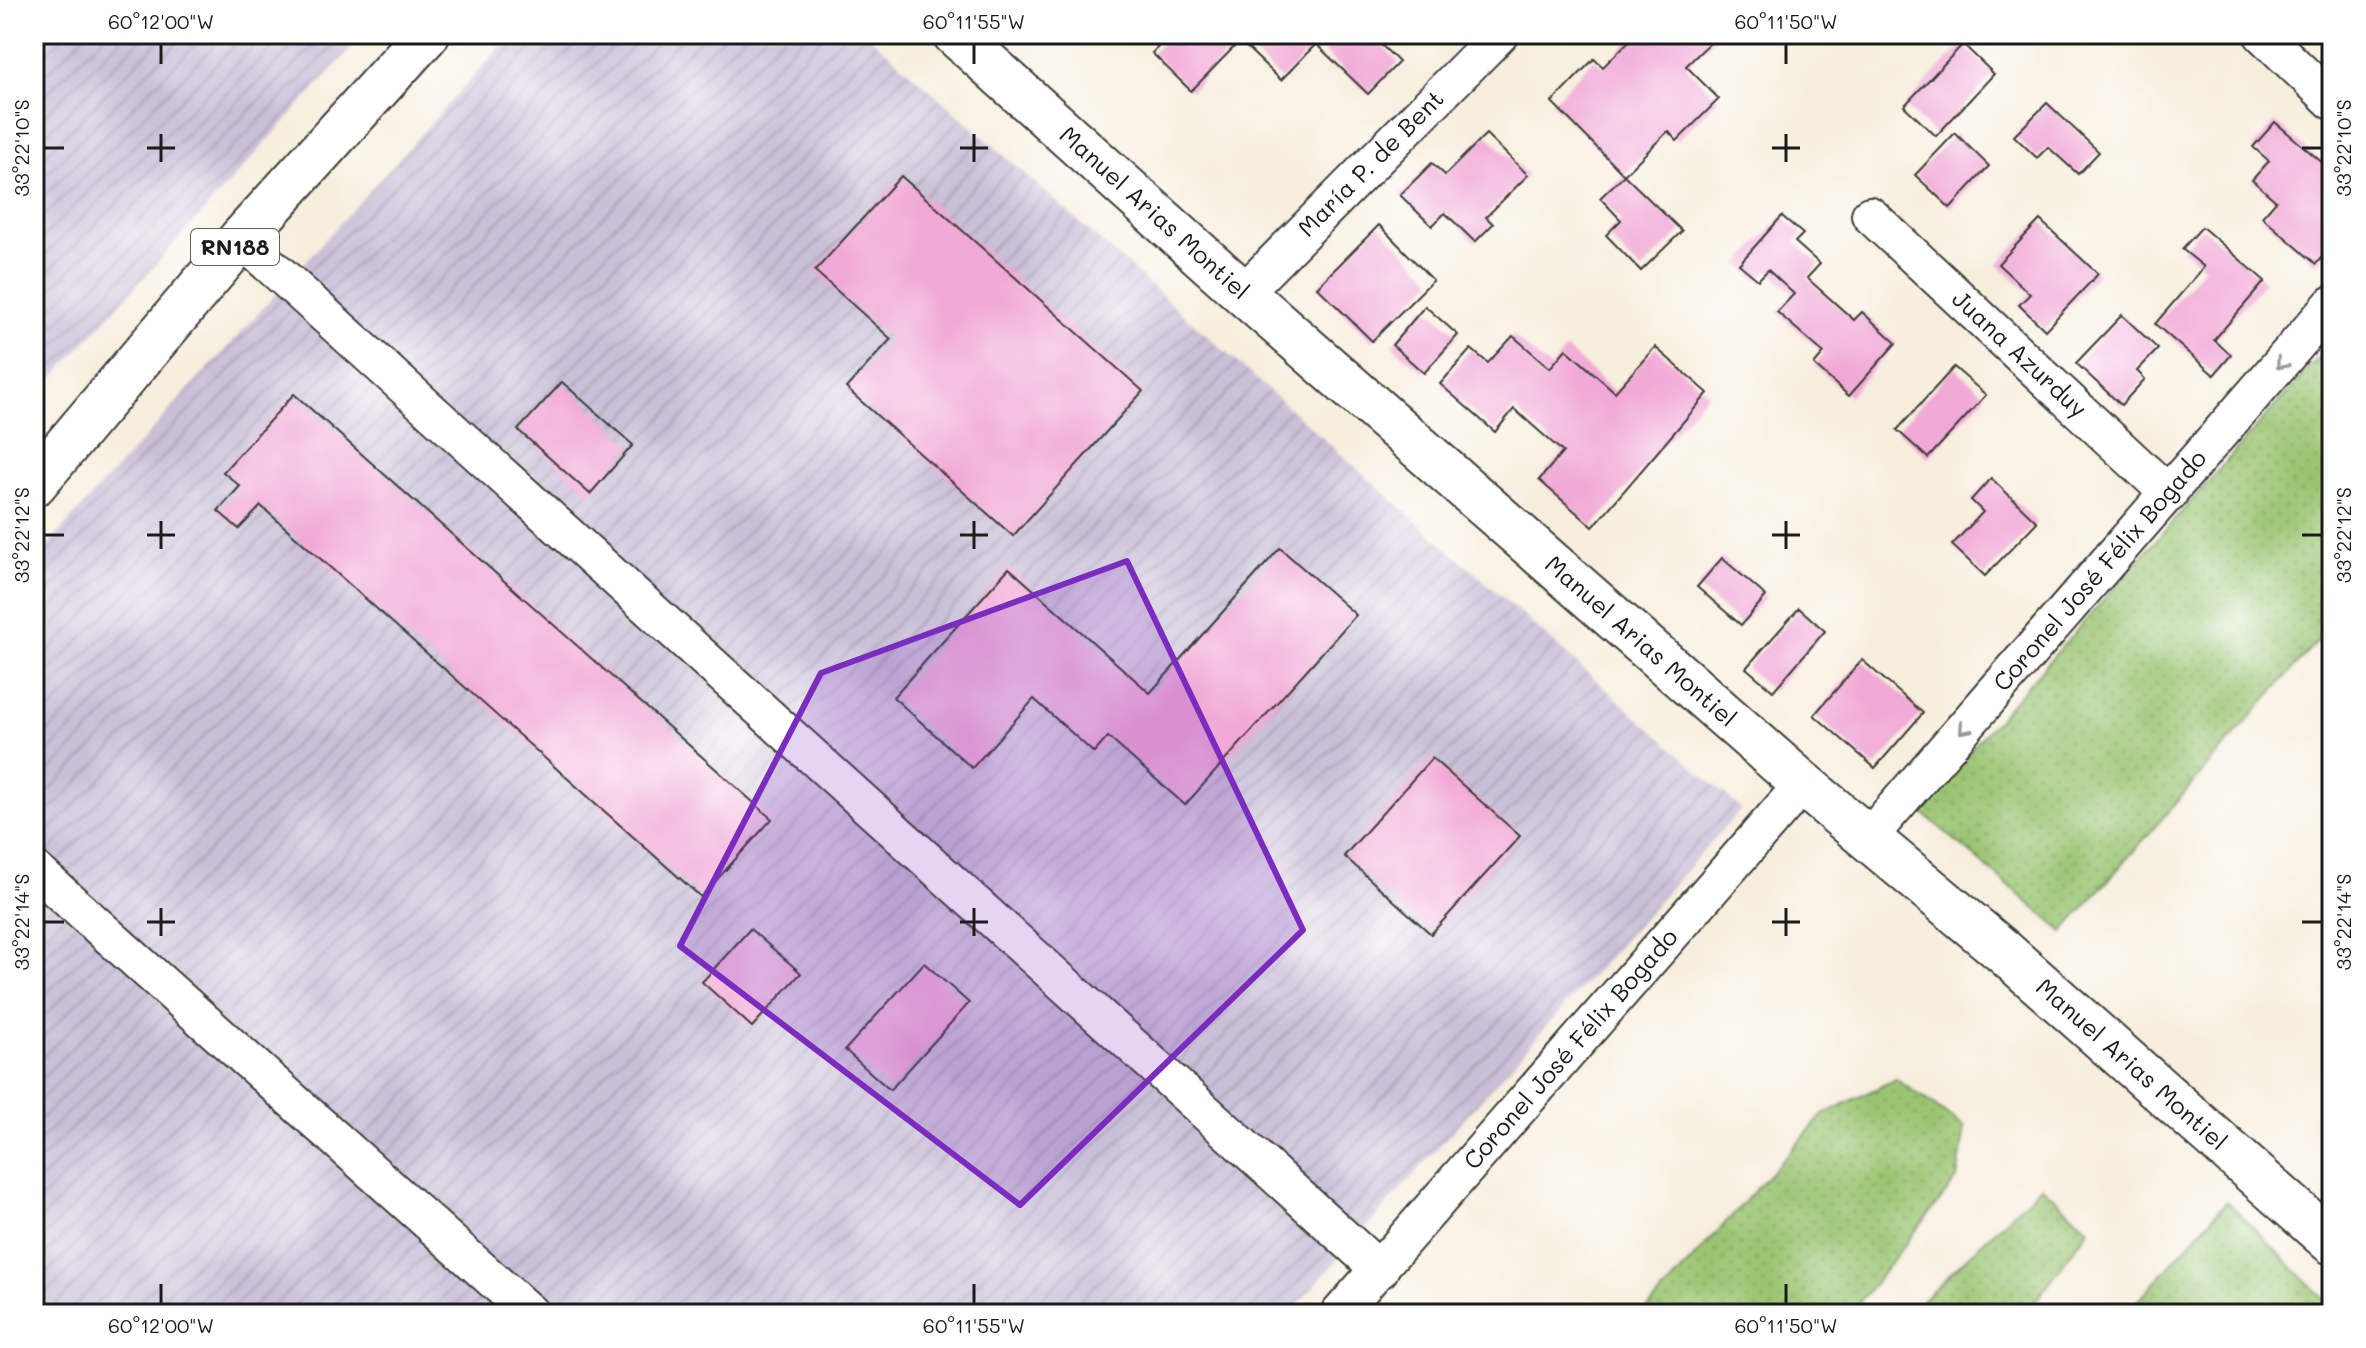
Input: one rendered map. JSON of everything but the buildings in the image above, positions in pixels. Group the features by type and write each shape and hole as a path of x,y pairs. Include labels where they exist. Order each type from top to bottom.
{"street":[{"name":"RN188","path":"39,468 427,34"},
{"name":"Manuel Arias Montiel","path":"955,34 1243,293 1803,784 2004,952 2332,1242"},
{"name":"María P. de Bent","path":"1243,293 1500,34"},
{"path":"2262,34 2332,101"},
{"name":"Juana Azurduy","path":"1870,215 2169,494"},
{"path":"241,239 1380,1270"},
{"name":"Coronel José Félix Bogado","path":"1868,838 2332,304"},
{"name":"Coronel José Félix Bogado","path":"1339,1314 1803,784"},
{"path":"34,869 531,1314"}],"highlighted area":[{"path":"1127,561 1303,930 1020,1205 680,946 821,673"}],"shaded area":[{"path":"34,34 364,34 34,399"},
{"path":"512,34 867,34 1741,809 1289,1314 34,1314 34,560"}],"green space":[{"path":"2332,342 2332,624 2063,932 1918,809"},
{"path":"1896,1079 1965,1127 1957,1179 1850,1314 1643,1314 1824,1114"},
{"path":"2041,1186 2089,1229 2023,1314 1908,1314"},
{"path":"2227,1201 2332,1307 2332,1314 2126,1314"}]}
